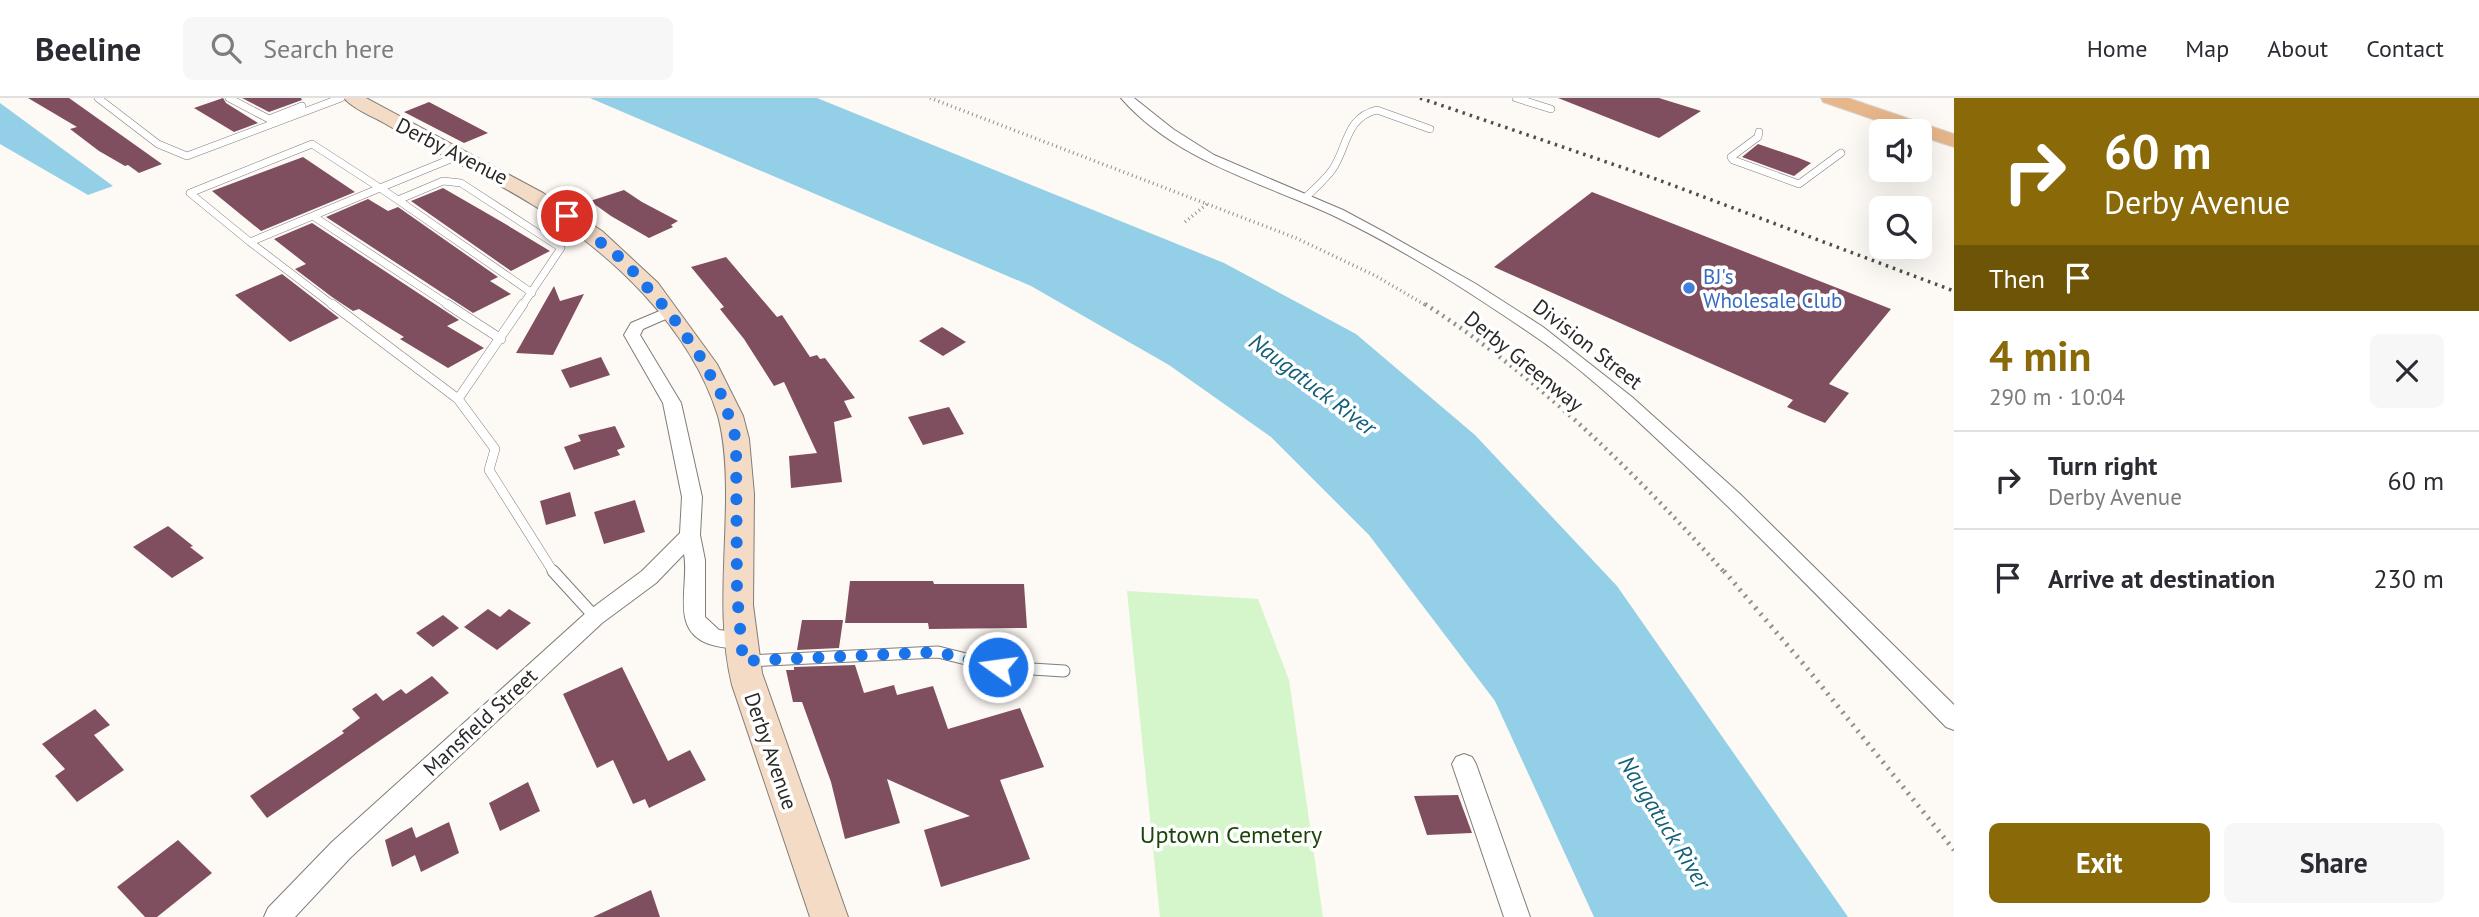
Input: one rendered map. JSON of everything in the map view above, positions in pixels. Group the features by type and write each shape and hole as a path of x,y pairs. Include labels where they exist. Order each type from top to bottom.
{"main road":[{"name":"Derby Avenue","path":"353,98 458,156 514,183 578,224 633,270 669,312 698,353 723,398 735,432 738,490 737,594 748,685 829,917"},
{"path":"1830,98 1954,141"}],"street":[{"name":"Division Street","path":"1127,98 1168,132 1209,159 1380,234 1471,287 1537,330 1596,378 1733,499 1954,720"},
{"path":"669,312 643,322 632,335 672,402 692,497 690,535 695,560 694,617 697,624 711,637 742,650"},
{"name":"Mansfield Street","path":"278,917 341,850 595,617 649,577 690,535"},
{"path":"1464,764 1517,917"}],"lane":[{"path":"99,98 158,144 187,156 341,98"},
{"path":"229,98 269,118 324,98"},
{"path":"1516,98 1551,109"},
{"path":"1304,199 1333,169 1347,133 1368,112 1377,110 1430,129"},
{"path":"1759,132 1758,137 1731,157 1791,183 1806,181 1841,153"},
{"path":"532,293 313,144 190,193 250,242 458,400 495,449 489,470 561,583 576,601 595,617"},
{"path":"250,242 458,156"},
{"path":"398,200 443,181 461,183 561,248 458,400"},
{"path":"313,216 501,339"},
{"path":"742,650 938,652 998,667 1064,671"}],"path":[{"name":"Derby Greenway","path":"930,98 1342,258 1401,289 1495,354 1562,409 1654,495 1719,563 1766,616 1954,849"},
{"path":"1185,222 1208,204"}],"green space":[{"name":"Uptown Cemetery","path":"1127,591 1258,599 1289,680 1323,917 1160,917"}],"water":[{"name":"Naugatuck River","path":"590,98 817,98 1224,263 1356,334 1475,435 1617,586 1848,917 1594,917 1495,701 1369,535 1271,437 1169,365 1031,286"},
{"path":"0,103 113,186 88,195 0,144"}],"building":[{"path":"28,98 69,98 162,164 139,173 99,151 70,129 77,127"},
{"path":"223,98 226,103 258,123 234,132 194,108"},
{"path":"242,98 301,98 302,100 269,112"},
{"path":"1558,98 1659,98 1701,111 1659,138"},
{"path":"429,102 488,133 464,143 404,112"},
{"path":"1758,144 1811,163 1794,176 1742,157"},
{"path":"303,157 355,192 261,231 212,191"},
{"path":"443,188 550,251 511,271 411,201"},
{"path":"624,190 678,221 671,225 673,227 649,238 590,201"},
{"name":"BJ's Wholesale Club","path":"1592,192 1891,309 1829,384 1849,393 1825,423 1787,407 1793,400 1494,267"},
{"path":"368,199 388,211 398,207 498,277 490,281 511,294 473,313 326,217"},
{"path":"312,223 459,320 447,326 484,348 448,368 400,339 404,337 359,309 353,311 332,297 295,269 306,264 274,239"},
{"path":"726,257 777,317 782,315 810,357 817,355 820,359 825,358 855,398 844,401 852,417 834,422 842,482 791,488 789,456 817,453 784,382 774,386 744,339 720,309 724,307 691,267"},
{"path":"282,274 339,318 290,342 235,295"},
{"path":"554,286 560,301 584,294 553,355 516,353"},
{"path":"942,327 966,342 943,356 919,341"},
{"path":"601,357 610,375 570,388 561,370"},
{"path":"949,407 964,434 923,445 908,417"},
{"path":"615,426 625,447 617,450 620,455 574,470 564,447 581,441 578,435"},
{"path":"570,492 576,516 546,525 540,501"},
{"path":"635,500 645,532 604,544 594,512"},
{"path":"168,526 204,558 172,578 133,547"},
{"path":"850,581 1024,584 1027,628 929,629 928,623 845,623"},
{"path":"488,609 500,617 509,609 531,623 497,650 464,627"},
{"path":"443,615 459,628 433,647 416,633"},
{"path":"802,620 843,620 839,648 797,650"},
{"path":"855,665 864,693 894,685 897,695 933,686 948,729 1020,708 1044,767 1000,780 1030,859 941,887 924,830 970,816 887,779 900,823 845,839 831,782 802,702 793,702 786,670 794,670 794,667"},
{"path":"622,667 668,761 690,750 706,780 649,808 645,799 633,804 613,760 597,768 563,694"},
{"path":"432,676 449,693 267,818 250,796 344,733 342,731 360,718 352,709 376,693 383,701 401,689 406,694"},
{"path":"95,709 110,725 94,735 124,770 77,802 55,776 65,769 42,744"},
{"path":"528,782 540,811 500,831 489,803"},
{"path":"1458,795 1472,833 1427,835 1414,796"},
{"path":"449,822 459,853 421,872 415,855 392,867 385,840 412,827 416,838"},
{"path":"178,840 212,873 157,917 145,917 117,887"},
{"path":"651,890 660,917 593,917"}],"railway":[{"path":"1420,98 1656,179 1954,291"}],"place":[{"name":"BJ's Wholesale Club","path":"1689,288"}],"route":[{"path":"567,216 623,260 669,312 698,353 723,398 736,439 737,594 743,661 938,652 998,667"}]}
